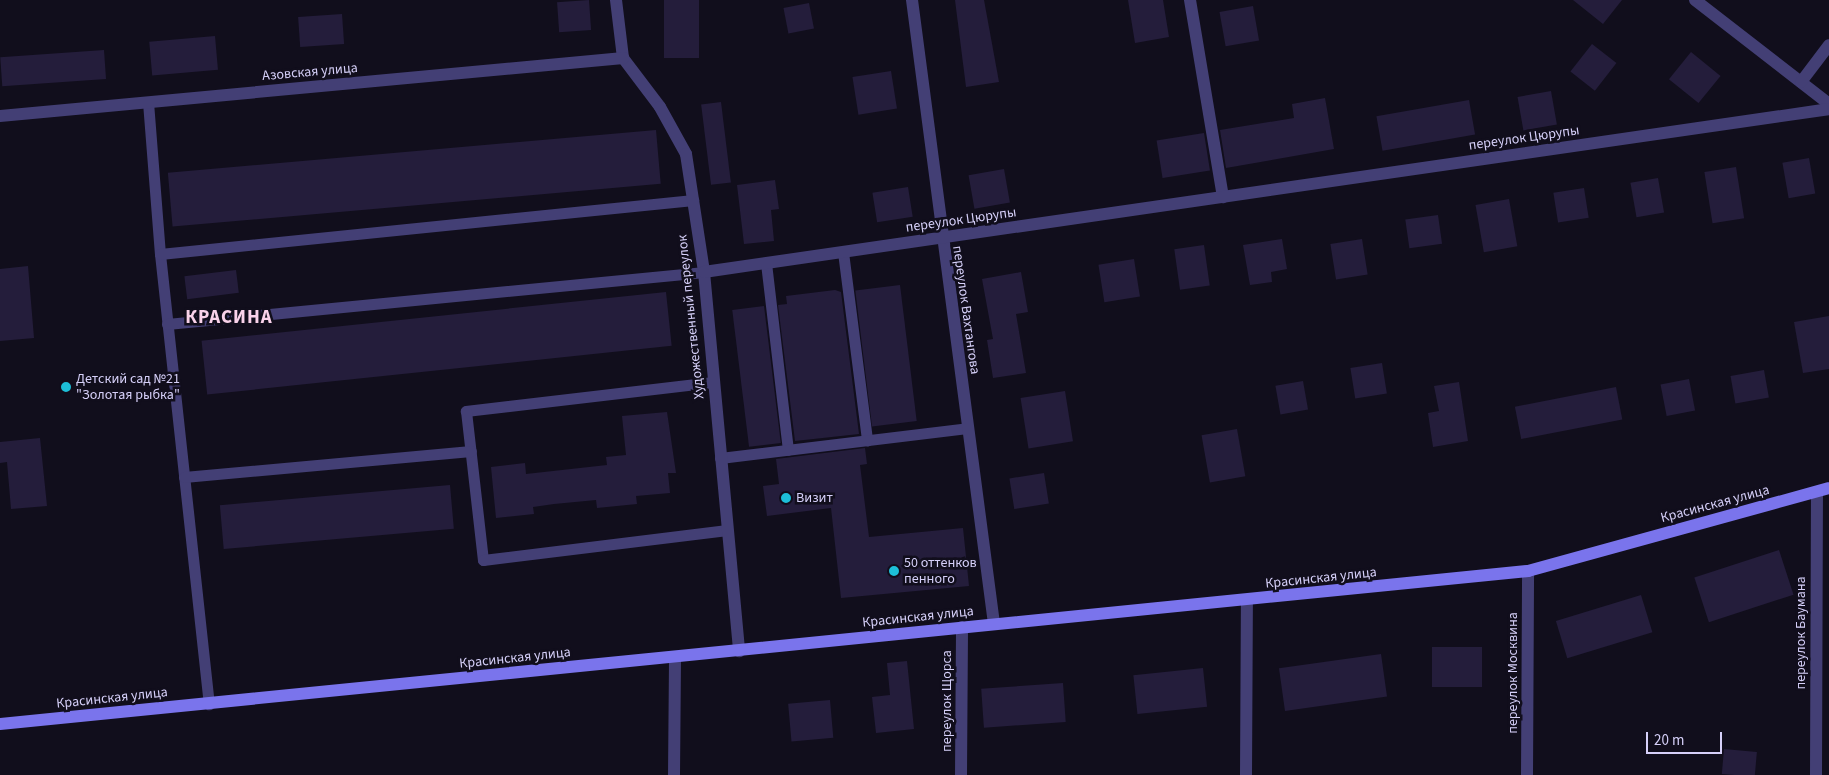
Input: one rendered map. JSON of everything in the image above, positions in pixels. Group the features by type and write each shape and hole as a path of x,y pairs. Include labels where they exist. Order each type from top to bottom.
{"main road":[{"name":"Красинская улица","path":"0,724 962,627 1248,601 1528,571 1823,490"}],"street":[{"path":"616,0 623,58"},
{"name":"переулок Вахтангова","path":"912,0 941,238 994,624"},
{"path":"1190,0 1223,197"},
{"path":"1695,0 1829,104"},
{"path":"1801,82 1829,45"},
{"name":"Азовская улица","path":"0,116 623,58"},
{"name":"Художественный переулок","path":"623,58 660,107 686,154 704,272 738,651"},
{"name":"переулок Цюрупы","path":"704,272 1829,109"},
{"name":"переулок Баумана","path":"1816,775 1823,490"},
{"name":"переулок Москвина","path":"1527,775 1528,571"},
{"path":"1246,775 1248,601"},
{"name":"переулок Щорса","path":"961,775 962,627"},
{"path":"674,775 676,657"}],"lane":[{"path":"148,102 167,324 209,704"},
{"path":"160,254 693,200"},
{"path":"843,252 867,440"},
{"path":"766,263 788,450"},
{"path":"167,324 704,272"},
{"path":"713,382 466,411 483,560 727,530"},
{"path":"720,458 967,428"},
{"path":"184,477 470,451"}],"building":[{"path":"589,0 591,30 559,32 557,2"},
{"path":"664,0 699,0 699,58 664,58"},
{"path":"955,0 984,0 999,82 966,87"},
{"path":"1128,0 1163,0 1169,37 1135,43"},
{"path":"1573,0 1622,0 1603,24"},
{"path":"809,3 814,29 788,33 783,8"},
{"path":"1253,6 1259,40 1226,46 1220,12"},
{"path":"342,14 344,44 300,47 298,17"},
{"path":"215,36 218,70 152,76 149,42"},
{"path":"1592,44 1616,63 1595,91 1570,72"},
{"path":"104,50 106,79 2,86 0,57"},
{"path":"1691,52 1721,76 1699,103 1669,79"},
{"path":"891,71 897,109 858,115 852,77"},
{"path":"1551,91 1557,124 1523,130 1518,97"},
{"path":"1325,98 1334,149 1226,168 1220,130 1294,118 1292,104"},
{"path":"1469,100 1475,134 1383,151 1376,116"},
{"path":"721,102 731,182 711,185 701,104"},
{"path":"656,130 661,184 173,227 168,173"},
{"path":"1204,133 1210,171 1163,178 1157,141"},
{"path":"1809,158 1815,193 1789,198 1782,163"},
{"path":"1736,167 1744,218 1713,223 1704,172"},
{"path":"1004,169 1010,202 974,209 969,175"},
{"path":"1658,178 1664,212 1637,217 1630,183"},
{"path":"775,180 779,209 771,210 774,241 744,244 737,185"},
{"path":"908,187 913,217 877,222 872,193"},
{"path":"1584,188 1589,218 1558,222 1553,193"},
{"path":"1509,199 1517,246 1484,252 1476,205"},
{"path":"1438,215 1442,244 1409,248 1405,220"},
{"path":"1282,239 1287,269 1271,272 1272,282 1250,285 1243,245"},
{"path":"1362,239 1368,275 1336,280 1330,244"},
{"path":"1204,245 1210,286 1180,290 1174,249"},
{"path":"1134,259 1140,297 1104,302 1098,265"},
{"path":"28,266 34,338 0,341 0,269"},
{"path":"236,270 239,293 187,299 184,276"},
{"path":"1021,272 1028,312 1016,314 1026,373 993,378 987,340 993,339 982,279"},
{"path":"900,285 917,421 872,426 855,290"},
{"path":"835,290 841,292 859,434 795,441 778,305 787,304 786,296"},
{"path":"666,292 672,346 207,395 202,341"},
{"path":"764,306 781,443 749,447 732,310"},
{"path":"1829,316 1829,369 1803,373 1794,322"},
{"path":"1382,363 1387,394 1355,399 1350,368"},
{"path":"1764,370 1769,398 1735,403 1731,376"},
{"path":"1689,379 1695,410 1667,416 1661,385"},
{"path":"1303,381 1308,410 1280,414 1275,386"},
{"path":"1459,382 1468,441 1433,447 1428,413 1439,411 1434,386"},
{"path":"1616,387 1622,419 1521,439 1515,407"},
{"path":"1065,391 1073,441 1029,448 1021,398"},
{"path":"667,412 676,473 668,473 670,493 636,496 637,504 597,508 596,500 554,504 533,507 534,514 496,518 491,467 525,463 526,474 607,465 606,457 626,455 622,416"},
{"path":"1237,429 1245,476 1210,483 1202,435"},
{"path":"40,438 47,506 11,509 7,462 0,463 0,442"},
{"path":"865,448 867,464 860,465 869,537 963,528 969,586 841,598 831,508 767,516 763,486 779,484 776,459"},
{"path":"1044,473 1049,504 1014,509 1009,478"},
{"path":"450,485 454,529 224,549 220,505"},
{"path":"1779,550 1794,595 1709,622 1694,578"},
{"path":"1641,595 1652,632 1567,658 1556,621"},
{"path":"1432,647 1482,647 1482,687 1432,687"},
{"path":"1381,654 1387,697 1285,711 1279,668"},
{"path":"907,661 914,729 876,733 872,697 890,695 887,663"},
{"path":"1203,668 1207,707 1137,714 1133,675"},
{"path":"1063,683 1066,722 984,728 981,689"},
{"path":"830,700 833,738 791,742 788,704"},
{"path":"1724,749 1757,752 1755,775 1722,774"}],"place":[{"name":"Детский сад №21 \"Золотая рыбка\"","path":"66,387"},
{"name":"Визит","path":"786,498"},
{"name":"50 оттенков пенного","path":"894,571"}],"district":[{"name":"КРАСИНА","path":"229,318"}]}
